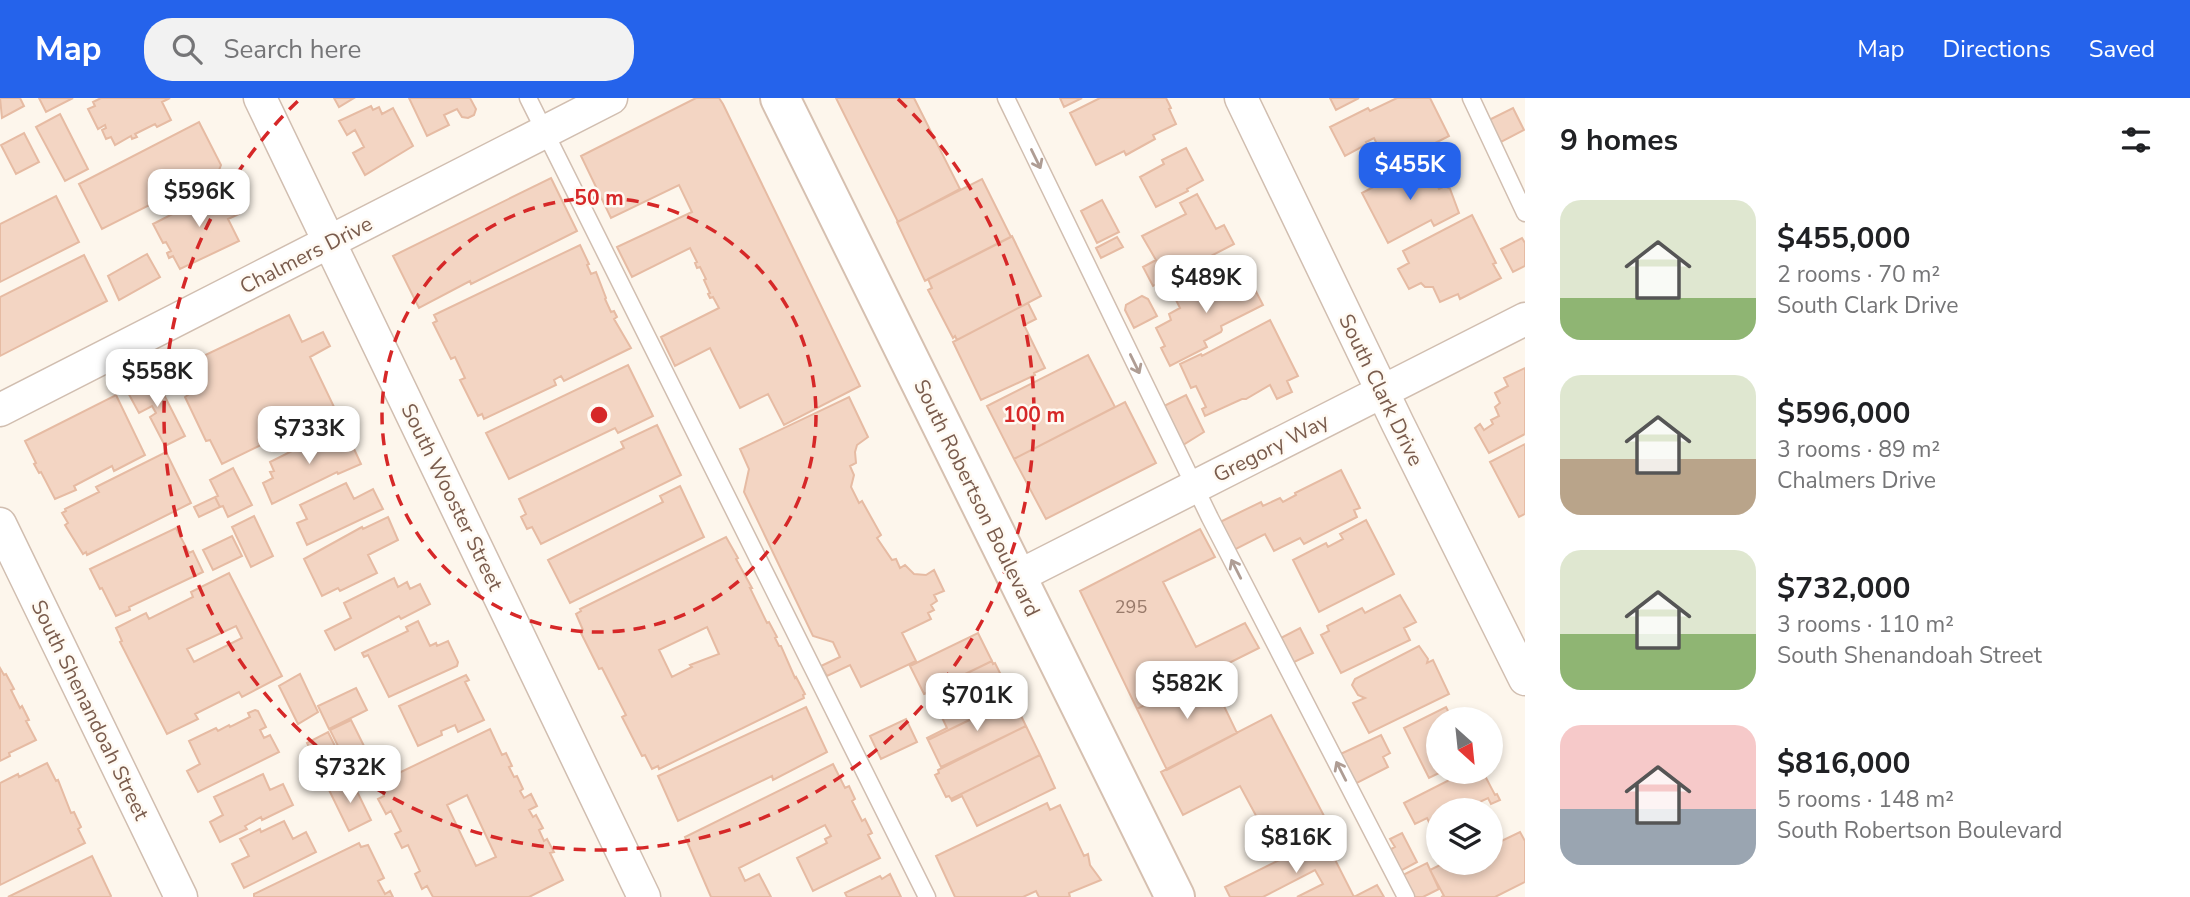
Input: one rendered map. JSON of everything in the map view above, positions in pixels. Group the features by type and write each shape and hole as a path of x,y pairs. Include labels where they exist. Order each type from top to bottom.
{"main road":[{"name":"South Robertson Boulevard","path":"780,98 1171,896"}],"street":[{"name":"South Wooster Street","path":"260,98 644,897"},
{"name":"Chalmers Drive","path":"0,410 611,98"},
{"name":"South Clark Drive","path":"1241,98 1382,392 1525,679"},
{"name":"Gregory Way","path":"1017,577 1525,319"},
{"name":"South Shenandoah Street","path":"0,524 181,897"}],"lane":[{"path":"528,98 927,897"},
{"path":"1006,98 1195,487 1406,897"},
{"path":"1471,98 1525,213"}],"building":[{"path":"0,98 20,98 24,106 2,118"},
{"path":"39,98 73,98 46,112"},
{"path":"101,98 170,98 162,102 171,120 157,127 155,124 135,134 137,137 132,139 131,136 115,145 111,137 106,139 102,130 106,128 105,125 98,129 88,109 95,106 93,102"},
{"path":"334,98 354,98 339,107"},
{"path":"409,98 470,98 476,109 474,115 468,118 462,117 457,109 444,115 449,125 427,136"},
{"path":"696,98 719,98 723,104 860,386 784,425 768,394 740,408 710,348 675,366 661,337 719,308 708,294 710,293 704,280 706,279 700,267 697,268 690,248 632,277 617,247 692,212 679,185 611,218 581,156"},
{"path":"836,98 914,98 960,189 898,222"},
{"path":"1060,98 1082,98 1064,107"},
{"path":"1100,98 1166,98 1176,124 1153,135 1155,139 1126,155 1124,151 1096,165 1070,113"},
{"path":"1330,98 1359,98 1336,110"},
{"path":"1397,98 1430,98 1449,136 1388,167 1374,138 1345,156 1330,127 1368,108 1370,111"},
{"path":"371,106 373,110 379,107 382,114 393,108 413,146 365,175 353,153 364,147 355,130 347,135 339,121"},
{"path":"1513,108 1524,130 1501,142 1489,120"},
{"path":"60,114 88,169 65,181 36,127"},
{"path":"199,122 221,165 219,170 102,229 79,184"},
{"path":"24,133 39,162 16,174 1,145"},
{"path":"1186,148 1203,180 1156,207 1140,177 1164,164 1162,160"},
{"path":"1424,160 1439,189 1445,186 1450,189 1459,213 1434,226 1431,220 1388,243 1362,193"},
{"path":"551,178 577,231 419,308 393,256"},
{"path":"982,179 1011,237 925,281 897,222"},
{"path":"225,187 239,214 228,219 239,241 180,269 173,256 169,258 167,253 171,251 166,242 163,243 153,224"},
{"path":"1197,194 1216,229 1224,225 1234,244 1153,286 1143,267 1156,260 1142,236 1186,214 1180,203"},
{"path":"56,196 79,242 0,282 0,224"},
{"path":"1102,200 1119,232 1097,243 1081,211"},
{"path":"1472,215 1501,278 1460,299 1458,294 1440,302 1433,287 1425,287 1421,283 1409,289 1398,269 1409,263 1403,251"},
{"path":"1012,236 1041,296 957,340 955,336 953,338 928,290 932,288 928,279"},
{"path":"1117,237 1123,247 1101,258 1096,248"},
{"path":"1522,238 1525,243 1525,266 1513,272 1501,249"},
{"path":"580,245 591,274 596,272 611,312 614,311 617,317 614,319 631,348 564,381 561,376 554,380 556,385 484,419 482,414 478,416 460,380 465,378 455,357 451,359 433,323 437,321 434,315"},
{"path":"147,254 160,277 119,300 108,276"},
{"path":"84,255 107,301 0,356 0,297"},
{"path":"1225,271 1231,284 1248,276 1263,305 1221,326 1221,332 1204,341 1207,347 1170,366 1161,348 1165,346 1156,328 1171,320 1169,314 1180,308 1174,296 1180,293 1182,297 1198,289 1197,285"},
{"path":"1142,296 1148,299 1157,316 1134,328 1125,310 1126,305"},
{"path":"1028,303 1036,319 1024,325 1045,368 981,400 953,342"},
{"path":"289,315 302,342 323,332 330,346 310,357 335,409 222,464 210,440 206,441 185,397 188,395 176,369"},
{"path":"1270,320 1298,376 1287,381 1292,392 1277,399 1270,385 1246,399 1205,416 1202,409 1206,407 1196,386 1191,388 1180,364 1201,354 1202,356"},
{"path":"1088,355 1115,407 1014,459 987,406"},
{"path":"628,365 653,416 618,433 615,428 509,479 486,433"},
{"path":"1525,368 1525,434 1489,453 1475,428 1480,424 1484,430 1493,424 1491,420 1499,416 1495,407 1500,403 1495,393 1508,386 1504,378"},
{"path":"154,375 185,436 165,446 150,417 156,413 152,406 139,413 126,389"},
{"path":"116,395 145,455 114,471 112,466 74,486 76,490 55,499 34,464 36,463 25,441"},
{"path":"1186,395 1204,432 1183,445 1164,406"},
{"path":"849,397 868,437 857,445 856,463 850,466 854,475 851,487 859,503 862,501 881,535 877,538 892,560 896,559 900,568 905,565 914,574 926,575 934,570 944,591 934,595 937,601 931,605 934,610 928,613 931,619 902,633 916,661 861,687 850,665 827,676 821,666 840,657 833,642 813,636 744,492 749,469 740,449"},
{"path":"1125,402 1156,463 1046,519 1014,459"},
{"path":"657,425 681,475 541,544 532,527 527,529 521,517 526,514 519,499 624,448 621,442"},
{"path":"325,431 332,446 349,438 361,464 338,474 337,472 272,504 263,483 273,478 270,472 274,471 270,462 316,439 315,436"},
{"path":"1525,444 1525,514 1519,517 1490,462"},
{"path":"166,452 191,503 87,555 86,552 83,554 65,525 68,523 62,513 65,509 99,492 96,487"},
{"path":"233,468 252,505 228,517 215,497 218,496 210,480"},
{"path":"1341,470 1360,508 1354,510 1357,517 1304,544 1300,538 1274,551 1265,534 1234,550 1220,522 1261,502 1263,506 1280,498 1283,502"},
{"path":"346,483 354,499 373,489 383,509 307,545 297,523 307,519 300,505"},
{"path":"680,486 704,537 570,603 548,560 663,502 660,496"},
{"path":"215,497 220,507 199,517 194,507"},
{"path":"254,516 273,556 251,567 232,527"},
{"path":"388,517 398,540 368,555 377,573 340,591 338,588 322,596 304,559 362,527 363,529"},
{"path":"1366,520 1394,574 1319,612 1293,560 1326,543 1328,547 1343,539 1340,534"},
{"path":"176,528 189,553 193,551 203,572 129,607 130,610 116,616 90,569"},
{"path":"1200,529 1215,557 1163,582 1196,647 1245,623 1259,648 1137,709 1080,591"},
{"path":"232,536 242,556 213,570 203,550"},
{"path":"726,537 805,694 804,698 659,769 658,766 652,769 645,755 642,756 622,717 626,715 580,631 583,630 576,614 580,609","holes":["707,627 719,654 690,665 692,667 672,677 659,650"]},
{"path":"229,573 282,676 242,697 239,692 195,714 198,719 167,734 120,642 122,641 116,628 146,613 149,619 193,597 191,592","holes":["236,626 242,638 194,662 187,649"]},
{"path":"394,578 398,587 407,582 410,589 420,584 430,604 401,619 399,616 335,650 325,631 351,618 344,603"},
{"path":"1400,595 1416,622 1404,628 1410,640 1341,673 1321,635 1329,631 1327,626 1362,608 1365,613"},
{"path":"418,621 430,646 448,641 458,662 457,666 389,697 368,655 364,657 362,653 408,631 406,627"},
{"path":"1300,628 1313,653 1290,664 1277,640"},
{"path":"978,633 992,661 924,694 910,666"},
{"path":"1419,646 1428,659 1427,663 1433,660 1449,694 1369,733 1353,703 1365,698 1358,695 1352,685 1355,679"},
{"path":"992,661 1013,699 928,740 927,738 947,728 930,692 924,694"},
{"path":"0,668 14,689 11,690 29,720 26,721 36,740 9,753 10,756 0,761"},
{"path":"1208,673 1237,733 1167,770 1137,709"},
{"path":"300,674 318,712 298,724 279,686"},
{"path":"466,675 469,680 465,682 484,720 458,732 455,725 441,731 442,735 418,746 399,706"},
{"path":"356,688 367,710 329,729 318,706"},
{"path":"1013,699 1026,726 941,767 928,740"},
{"path":"806,707 827,752 773,780 772,776 678,821 658,776"},
{"path":"255,710 266,727 260,730 264,738 270,735 279,752 198,792 187,771 200,764 189,741 216,728 218,731 229,725 230,727 250,717 248,713"},
{"path":"1271,715 1333,833 1280,860 1240,786 1183,815 1161,772"},
{"path":"1426,717 1426,772 1404,728"},
{"path":"906,719 917,742 881,759 870,736"},
{"path":"351,720 367,752 346,762 330,730"},
{"path":"1026,726 1040,755 951,799 946,797 935,775 939,773 938,770"},
{"path":"490,729 502,755 506,753 512,766 509,767 523,789 520,791 524,798 531,794 537,806 529,810 533,817 536,815 543,828 539,830 554,852 550,853 563,880 529,897 433,897 427,886 422,889 415,874 420,871 408,845 402,848 395,834 401,831 391,811 386,814 378,799 384,796 378,783","holes":["467,795 496,857 476,866 447,805"]},
{"path":"328,732 348,772 327,783 307,743"},
{"path":"1381,735 1390,753 1383,757 1388,767 1349,787 1334,757"},
{"path":"1040,755 1055,788 977,826 962,796 952,801 951,799"},
{"path":"47,763 56,781 58,780 71,813 74,812 85,843 0,885 0,783"},
{"path":"833,764 845,788 849,786 855,799 852,801 862,821 865,819 872,833 868,835 880,858 813,891 797,858 827,843 825,839 831,836 825,825 739,868 745,881 759,874 771,897 711,897 685,837"},
{"path":"263,774 270,790 283,784 293,805 262,820 261,817 245,826 247,829 220,842 210,822 223,815 214,797"},
{"path":"351,779 371,820 349,831 329,790"},
{"path":"1441,784 1489,784 1499,798 1426,798 1426,818 1415,824 1404,803"},
{"path":"1047,803 1050,810 1060,805 1084,856 1088,854 1090,865 1101,880 1069,893 1070,897 1039,897 1036,891 1023,897 955,897 936,856"},
{"path":"284,821 293,839 306,832 316,852 244,888 232,864 249,856 240,839"},
{"path":"1520,832 1525,841 1525,882 1495,897 1441,897 1444,896 1433,875 1503,875 1503,840"},
{"path":"1402,833 1417,862 1395,874 1384,853 1395,847 1390,839"},
{"path":"1324,838 1354,897 1297,897 1323,884 1315,870 1263,897 1230,897 1225,887"},
{"path":"359,843 361,847 368,845 384,878 378,881 385,894 390,891 393,897 254,897 254,894"},
{"path":"92,856 110,897 8,897"},
{"path":"1426,864 1426,875 1433,875 1439,889 1423,897 1407,897 1397,878"},
{"path":"890,874 901,897 847,897 845,893 880,876 882,879"},
{"path":"1377,885 1384,897 1354,897"}]}
